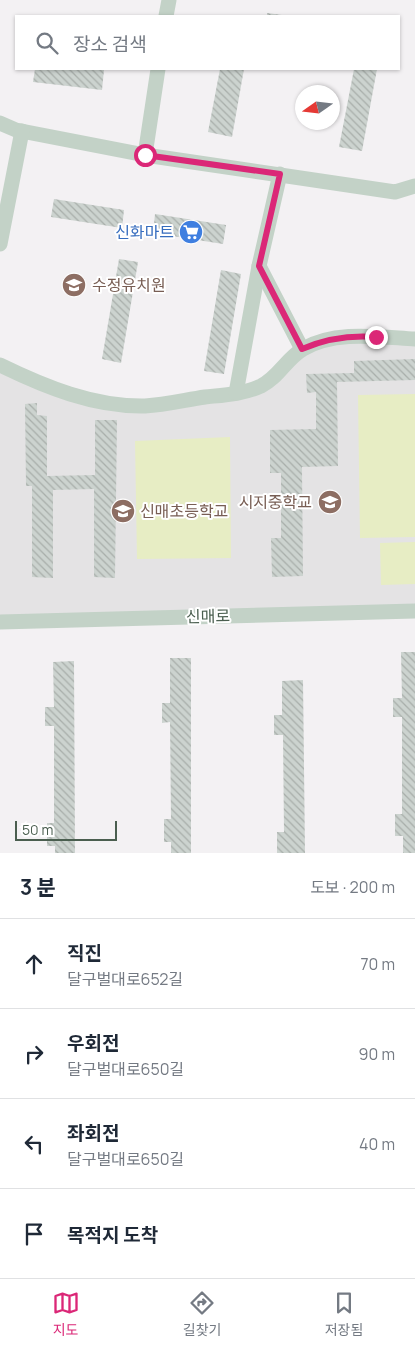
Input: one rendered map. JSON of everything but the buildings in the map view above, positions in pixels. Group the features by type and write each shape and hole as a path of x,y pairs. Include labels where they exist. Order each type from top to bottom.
{"street":[{"path":"166,15 169,0"},
{"path":"145,155 158,70"},
{"path":"0,122 22,131 145,155 394,192 415,186"},
{"path":"0,244 22,131"},
{"path":"236,393 259,266 280,174"},
{"path":"259,266 302,349"},
{"path":"0,365 56,391 145,406 236,393 259,387 275,378 302,349 316,343 346,338 415,339"},
{"name":"신매로","path":"0,622 415,611"}],"shaded area":[{"path":"415,339 415,611 0,622 0,365 126,404 243,392 316,343"}],"green space":[{"path":"415,394 415,537 360,538 358,395"},
{"path":"230,437 231,558 137,559 135,441"},
{"path":"415,542 415,584 381,585 380,543"}],"place":[{"name":"신화마트","path":"191,232"},
{"name":"수정유치원","path":"74,285"},
{"name":"시지중학교","path":"330,502"},
{"name":"신매초등학교","path":"123,511"}],"route":[{"path":"145,155 280,174 259,266 302,349 316,343 346,338 376,337"}]}
